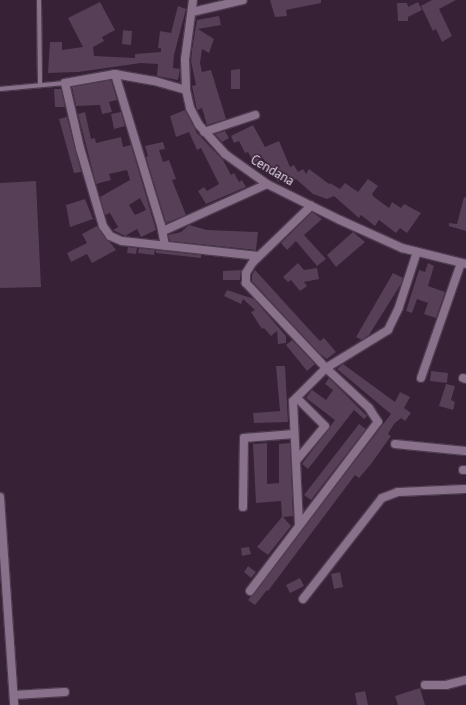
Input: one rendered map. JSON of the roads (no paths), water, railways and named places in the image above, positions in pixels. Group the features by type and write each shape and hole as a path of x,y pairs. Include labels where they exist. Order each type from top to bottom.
{"street":[{"name":"Cendana","path":"194,0 185,59 186,90 194,117 204,132 231,161 267,184 311,206 417,252 463,263"},
{"path":"192,12 243,0"},
{"path":"115,74 163,231 164,246"},
{"path":"186,90 154,81 115,74 65,83 80,148 106,232 118,240 258,256"},
{"path":"204,132 255,115"},
{"path":"163,231 267,184"},
{"path":"250,591 299,524 378,422 369,408 326,368 247,287 246,273 258,256 311,206"},
{"path":"299,524 293,402 326,368 388,330 399,307 417,252"},
{"path":"422,378 437,327 463,263"},
{"path":"296,461 325,426 297,398"},
{"path":"243,507 244,438 294,434"},
{"path":"395,444 466,451"},
{"path":"303,599 382,498 398,492 466,490"},
{"path":"0,497 14,705"},
{"path":"425,684 446,685 466,680"},
{"path":"14,695 65,692"}],"lane":[{"path":"39,0 40,85"},
{"path":"0,89 65,83"}]}
